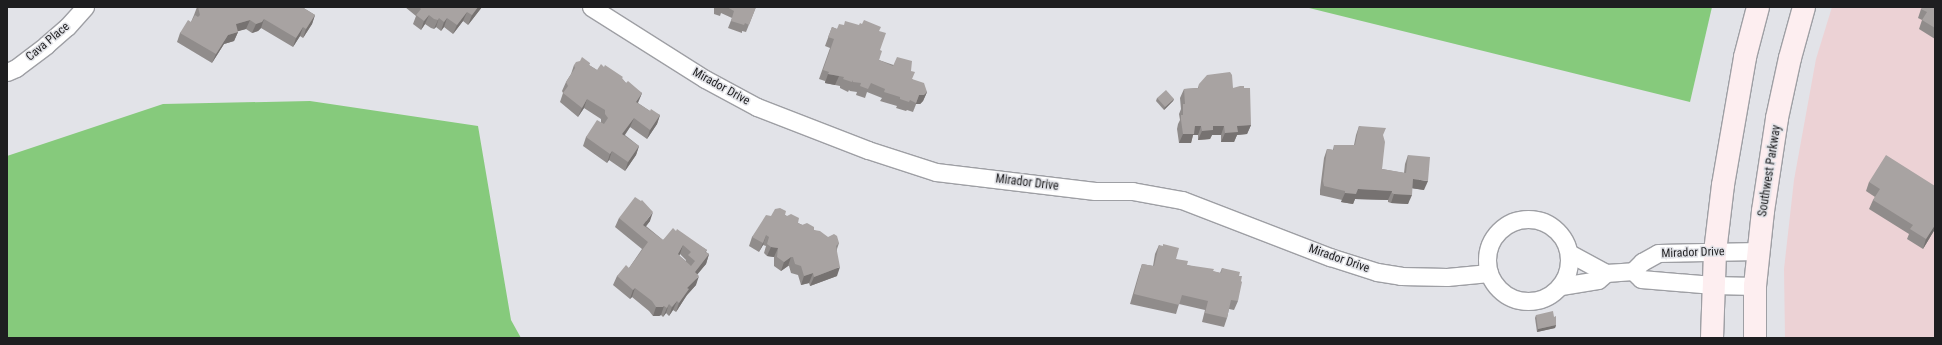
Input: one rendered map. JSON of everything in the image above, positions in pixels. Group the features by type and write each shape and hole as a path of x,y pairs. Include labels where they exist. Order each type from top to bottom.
{"main road":[{"path":"1712,338 1715,252 1733,121 1745,57 1758,7"},
{"name":"Southwest Parkway","path":"1755,338 1755,286 1778,118 1790,58 1804,7"}],"street":[{"name":"Cava Place","path":"7,72 16,68 68,27 85,7"},
{"name":"Mirador Drive","path":"591,7 705,79 757,107 868,150 936,172 1095,191 1132,191 1182,200 1330,257 1377,272 1401,276 1447,277 1489,273"},
{"path":"1529,218 1540,220 1559,232 1565,241 1569,253 1570,265 1561,286 1550,296 1538,301 1526,302 1514,299 1503,293 1494,284 1489,273 1487,262 1488,250 1492,240 1499,231 1508,224 1529,218"},
{"name":"Mirador Drive","path":"1633,271 1642,262 1658,253 1759,251"},
{"path":"1569,253 1606,273 1633,271 1641,279 1713,285 1755,286"},
{"path":"1561,286 1598,280 1606,273"}],"shaded area":[{"path":"1832,7 1935,7 1935,338 1785,338 1784,269 1794,180 1816,59"}],"green space":[{"path":"1305,7 1712,7 1690,102"},
{"path":"310,101 478,126 511,320 521,338 7,338 7,156 163,104"}],"building":[{"path":"198,7 302,7 315,15 306,29 303,27 296,38 264,19 262,22 256,24 250,20 236,24 238,32 228,35 216,54 180,33 188,20 191,22 195,15 198,17 200,15"},
{"path":"419,7 478,7 472,15 467,12 457,25 447,18 444,22 439,18 438,20 434,19 429,15 424,21 416,15 421,9"},
{"path":"727,7 756,7 749,25 745,23 744,25 731,21 734,11"},
{"path":"1922,7 1935,7 1935,28 1922,20 1927,12 1921,9"},
{"path":"864,20 881,27 879,31 886,33 880,50 882,51 879,60 893,66 897,57 912,61 911,71 915,72 912,79 924,83 927,92 924,95 919,95 916,103 910,100 909,102 900,99 900,97 884,92 885,89 871,83 868,89 860,86 861,83 853,82 852,80 852,82 843,79 844,77 828,74 829,72 823,70 834,39 828,37 832,27 837,29 839,24 844,25 845,21 859,25 860,23 862,24"},
{"path":"582,57 590,63 589,65 597,70 601,64 604,67 605,65 623,77 622,78 626,83 628,81 642,93 636,102 650,111 651,109 660,115 650,130 634,118 622,134 639,146 628,162 612,151 610,154 586,137 597,120 604,124 608,118 605,114 605,110 587,99 582,108 563,93 568,86 566,82 575,68 574,65 576,62 580,61"},
{"path":"1230,72 1232,75 1233,88 1244,86 1244,88 1250,88 1251,125 1237,126 1238,132 1225,133 1224,126 1213,126 1213,130 1202,131 1201,126 1195,126 1194,134 1183,134 1181,115 1183,115 1183,104 1185,104 1184,89 1199,88 1199,84 1207,75"},
{"path":"1166,90 1174,99 1165,107 1157,98"},
{"path":"1359,126 1386,128 1383,135 1385,142 1382,169 1406,173 1408,155 1430,157 1428,181 1413,179 1412,195 1394,194 1392,191 1358,189 1356,194 1345,193 1345,191 1324,186 1323,181 1327,149 1334,150 1334,145 1355,145"},
{"path":"1886,155 1935,186 1935,225 1926,239 1910,229 1913,225 1873,200 1880,189 1869,182"},
{"path":"635,197 641,201 642,200 653,212 643,225 663,240 673,228 676,231 677,229 707,250 705,252 709,254 695,272 699,276 687,288 689,289 679,303 677,301 672,307 669,304 667,308 664,306 656,307 652,301 635,288 633,290 617,276 626,265 629,268 648,242 619,218","holes":["683,245 691,252 688,255 695,261 691,266 678,254"]},
{"path":"780,208 786,211 785,215 787,216 791,214 799,218 798,223 802,225 807,223 814,227 814,230 820,231 828,237 834,234 837,236 839,243 836,246 840,267 814,277 813,273 804,276 801,266 795,264 793,257 784,262 777,257 778,248 771,247 767,244 769,237 766,235 763,243 752,237 766,215 771,216 775,209"},
{"path":"1163,244 1179,248 1176,259 1188,261 1187,265 1214,269 1213,271 1221,273 1222,268 1240,272 1239,276 1242,276 1242,282 1238,301 1231,300 1227,318 1205,313 1208,301 1182,295 1179,305 1134,294 1142,264 1154,266 1159,245 1163,246"},
{"path":"1553,311 1554,317 1556,316 1556,325 1538,329 1536,315"}]}
